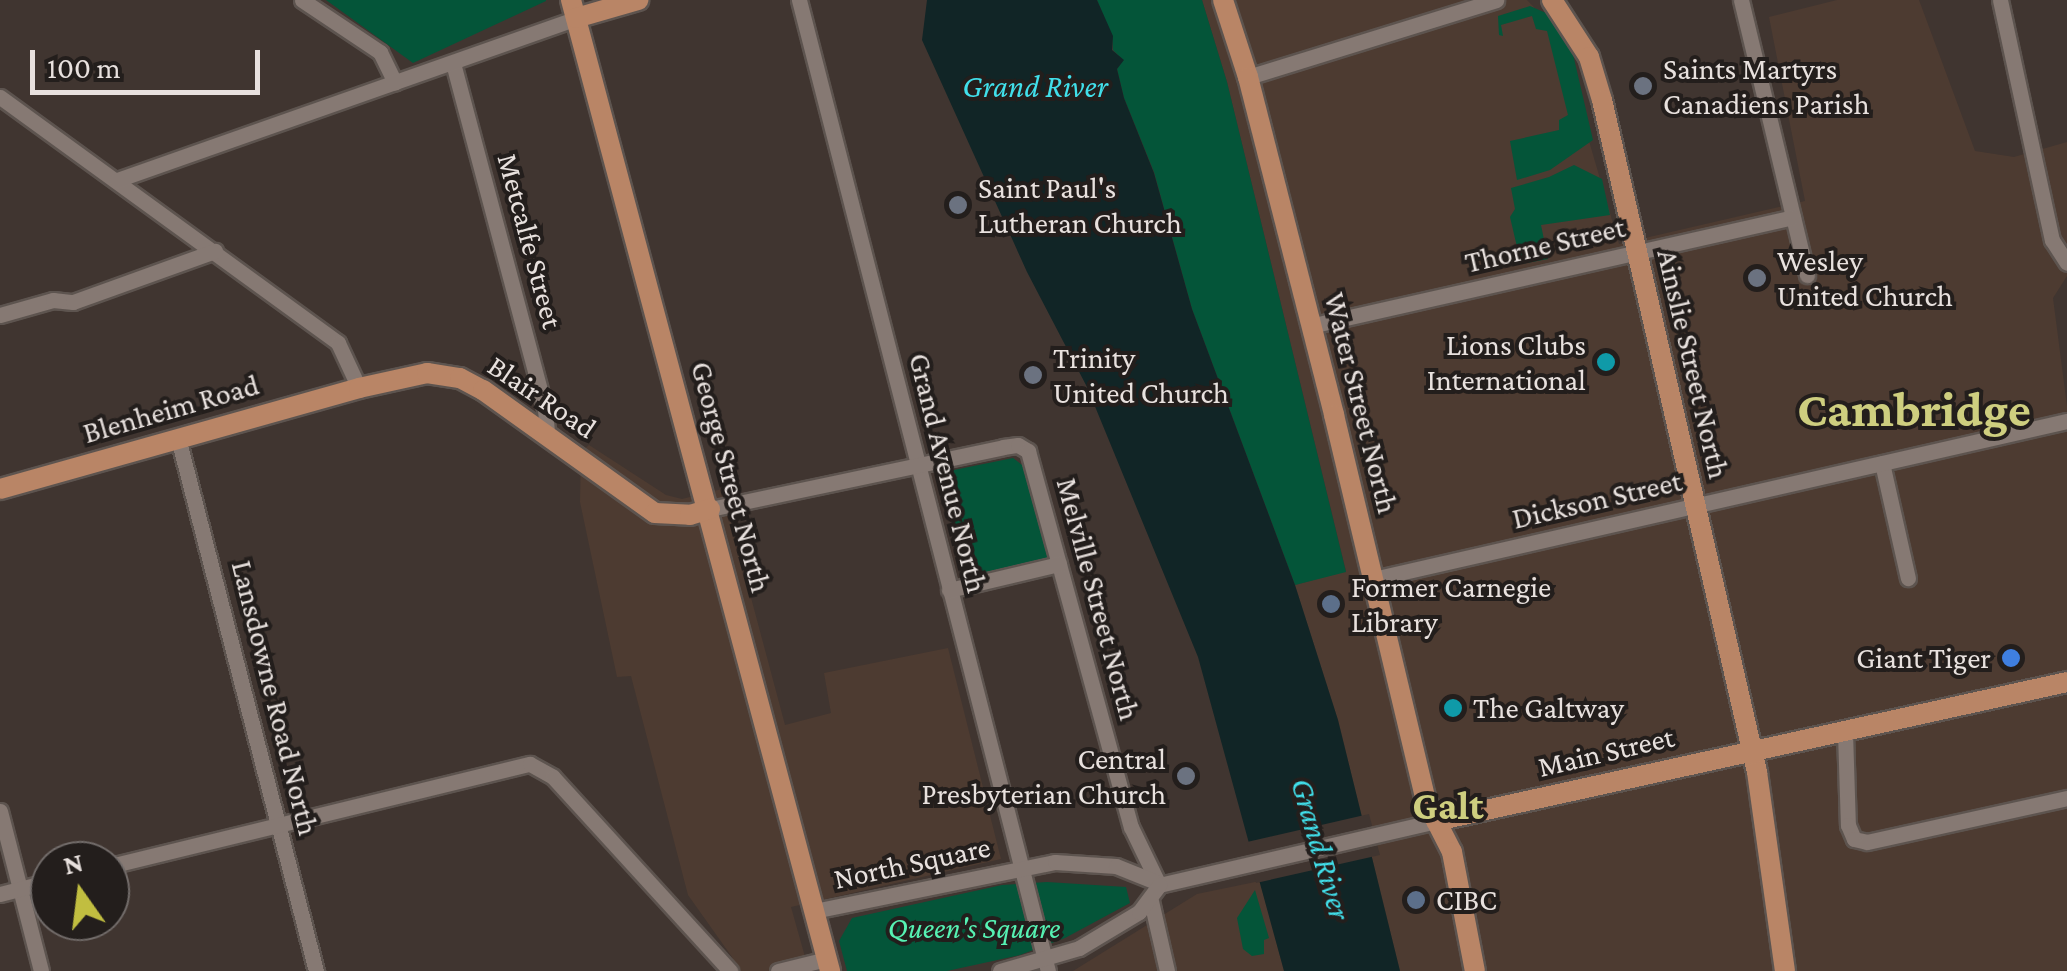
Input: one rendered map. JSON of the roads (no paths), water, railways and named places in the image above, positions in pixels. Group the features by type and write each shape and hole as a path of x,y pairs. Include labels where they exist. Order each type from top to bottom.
{"main road":[{"path":"574,9 638,0"},
{"name":"Water Street North","path":"1223,0 1248,78 1426,801 1452,852 1475,971"},
{"name":"Ainslie Street North","path":"1552,0 1589,57 1636,252 1752,751 1785,971"},
{"name":"George Street North","path":"574,9 829,965"},
{"name":"Blair Road","path":"359,388 428,373 444,374 483,390 655,513 690,516 710,510"},
{"name":"Blenheim Road","path":"0,488 359,388"},
{"name":"Main Street","path":"1436,821 2067,682"}],"street":[{"path":"302,0 380,52 395,83"},
{"name":"Grand Avenue North","path":"799,0 1046,965"},
{"path":"1248,78 1496,0"},
{"path":"1741,0 1807,276"},
{"path":"2000,0 2052,240 2067,263"},
{"path":"117,180 452,63 574,9"},
{"name":"Metcalfe Street","path":"452,63 540,390 547,434"},
{"path":"0,97 215,250 338,344 359,388"},
{"name":"Thorne Street","path":"1310,326 1793,217"},
{"path":"0,316 53,300 73,302 215,250"},
{"name":"Dickson Street","path":"1374,579 2067,420"},
{"name":"Lansdowne Road North","path":"178,438 316,971"},
{"name":"Blair Road","path":"710,510 1018,445"},
{"name":"Melville Street North","path":"1018,445 1028,451 1033,464 1131,826 1159,885"},
{"path":"1882,463 1908,578"},
{"path":"948,590 1059,564"},
{"path":"1846,732 1848,824 1854,839 1867,842 2067,798"},
{"path":"130,861 514,765 542,767 730,971"},
{"path":"0,811 41,971"},
{"name":"Main Street","path":"1159,885 1436,821"},
{"path":"1000,971 1046,965 1078,948 1151,901 1159,885 1147,875 1116,866 1055,862 1021,868"},
{"name":"North Square","path":"814,911 1021,868"},
{"path":"0,894 30,887"},
{"path":"1151,901 1167,971"},
{"path":"778,971 829,965"}],"water":[{"name":"Grand River","path":"927,0 1097,0 1113,36 1112,50 1124,60 1117,69 1124,98 1154,173 1192,309 1295,585 1338,720 1400,971 1284,971 1198,657 1087,387 1027,272 922,40"}],"place":[{"name":"Saints Martyrs Canadiens Parish","path":"1643,86"},
{"name":"Saint Paul's Lutheran Church","path":"958,205"},
{"name":"Wesley United Church","path":"1757,278"},
{"name":"Lions Clubs International","path":"1606,362"},
{"name":"Trinity United Church","path":"1033,375"},
{"name":"Former Carnegie Library","path":"1331,604"},
{"name":"Giant Tiger","path":"2011,658"},
{"name":"The Galtway","path":"1453,708"},
{"name":"Central Presbyterian Church","path":"1186,776"},
{"name":"CIBC","path":"1416,900"}],"district":[{"name":"Cambridge","path":"1914,410"},
{"name":"Galt","path":"1448,806"}],"park label":[{"name":"Queen's Square","path":"974,928"}]}
